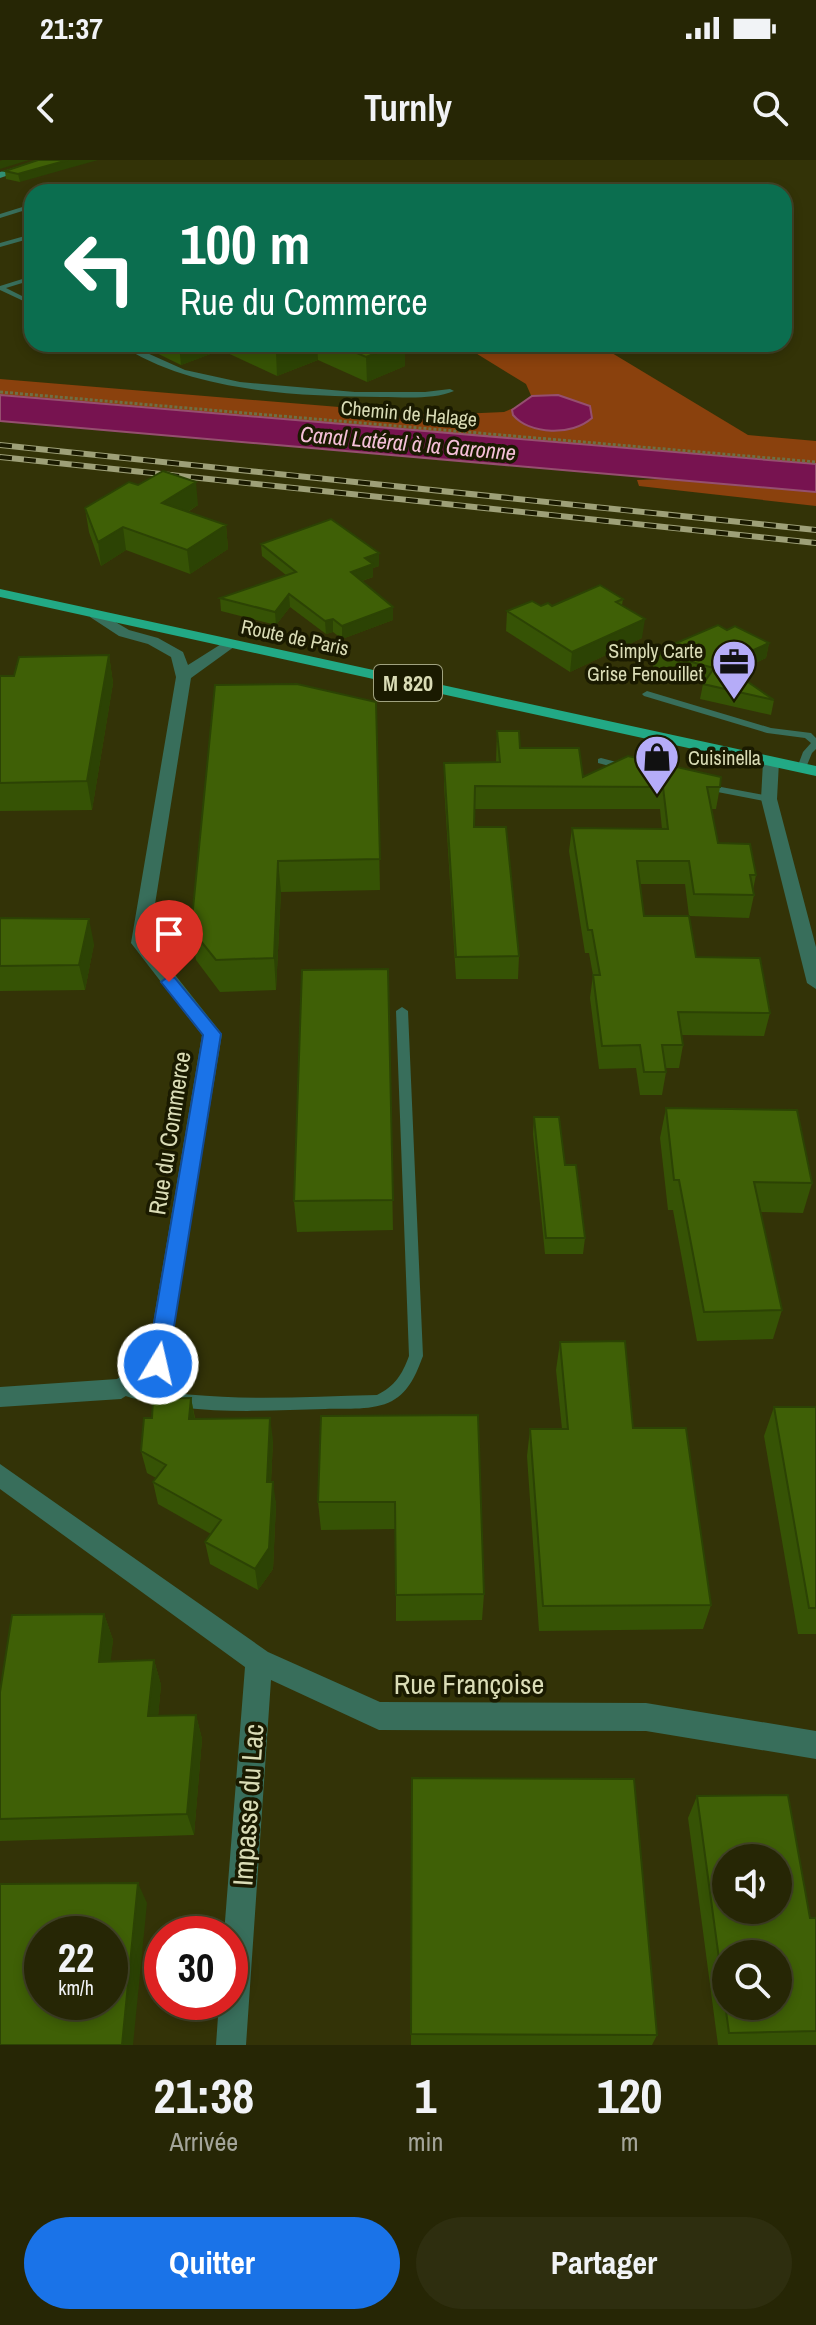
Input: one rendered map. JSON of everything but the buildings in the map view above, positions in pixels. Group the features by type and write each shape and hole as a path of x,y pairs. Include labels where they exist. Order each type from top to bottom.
{"main road":[{"path":"0,175 48,160"},
{"name":"Route de Paris","path":"0,593 809,770"}],"street":[{"path":"95,614 124,633 153,641 178,655 184,677"},
{"path":"184,677 194,665 222,654 231,644"},
{"name":"Rue du Commerce","path":"121,1389 158,1364 212,1034 140,943 184,677"},
{"path":"771,762 769,799 816,983"},
{"path":"0,1397 121,1389"},
{"name":"Rue Françoise","path":"0,1475 259,1661 379,1716 646,1717 816,1745"},
{"name":"Impasse du Lac","path":"231,2045 259,1661"}],"lane":[{"path":"0,216 24,208"},
{"path":"0,245 24,238"},
{"path":"0,288 24,280"},
{"path":"0,288 24,299"},
{"path":"140,352 183,371 266,386 391,395 450,391"},
{"path":"647,694 770,731 808,735 816,744 808,752 809,770"},
{"path":"601,761 632,769"},
{"path":"693,784 769,799"},
{"path":"121,1389 192,1404 378,1401 397,1393 407,1379 416,1356 402,1011"}],"path":[{"name":"Chemin de Halage","path":"0,392 816,462"}],"shaded area":[{"path":"474,352 610,352 748,435 816,441 816,464 0,395 0,379 436,415 504,412 533,400 526,384"},
{"path":"664,479 816,492 816,506 639,486 637,480"}],"water":[{"name":"Canal Latéral à la Garonne","path":"0,395 816,464 816,492 0,421"},
{"path":"558,395 590,406 592,418 574,428 551,431 520,422 513,415 512,410 532,396"}],"railway":[{"path":"0,445 816,530"},
{"path":"0,457 816,543"}],"place":[{"name":"Simply Carte Grise Fenouillet","path":"734,701"},
{"name":"Cuisinella","path":"657,796"}],"route":[{"path":"158,1364 212,1034 169,982"}]}
